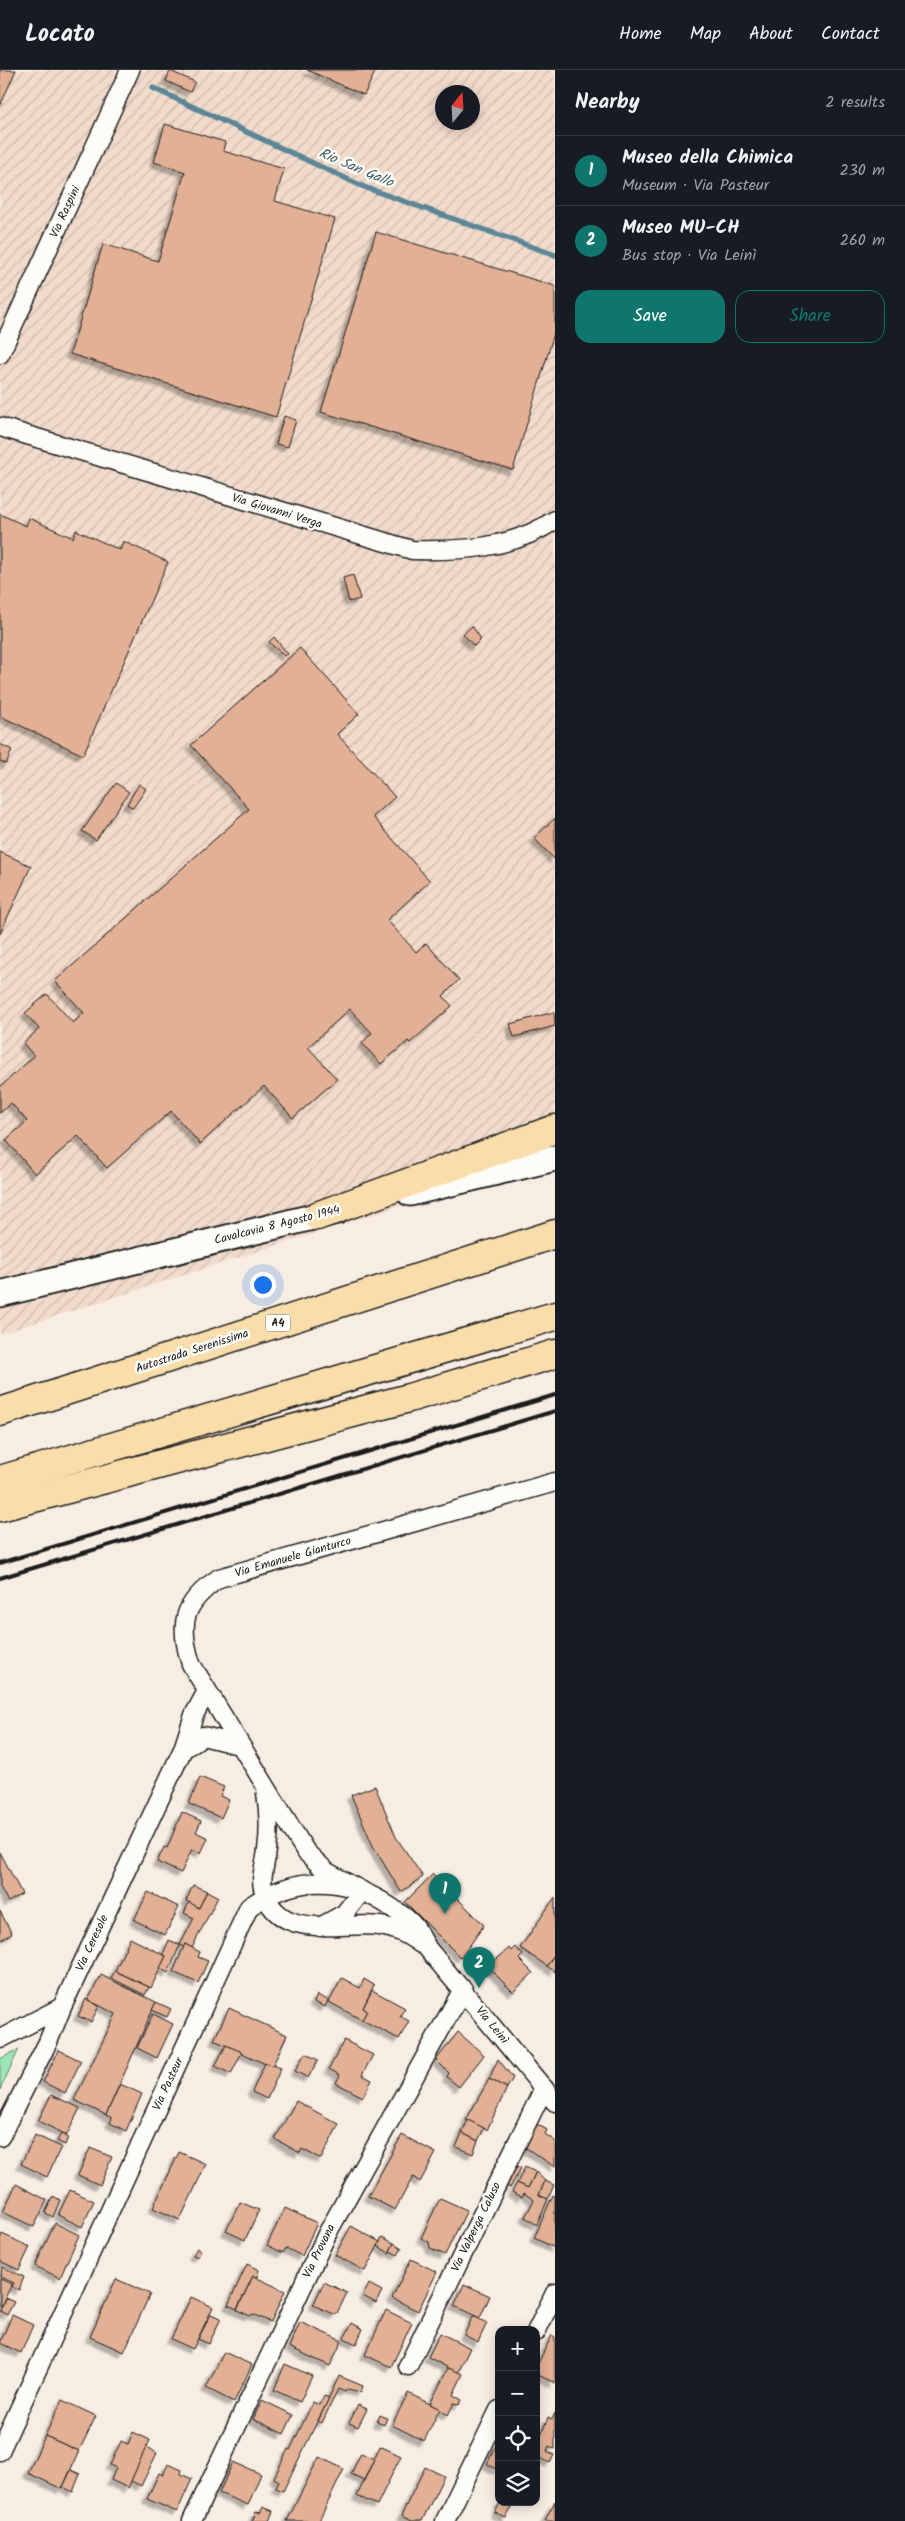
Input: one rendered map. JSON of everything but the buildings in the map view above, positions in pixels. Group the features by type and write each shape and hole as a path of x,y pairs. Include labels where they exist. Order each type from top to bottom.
{"highway":[{"path":"317,1216 555,1128"},
{"name":"Autostrada Serenissima","path":"0,1412 555,1234"},
{"path":"0,1480 555,1316"},
{"path":"0,1507 399,1400 555,1354"}],"main road":[{"name":"Cavalcavia 8 Agosto 1944","path":"0,1294 555,1158"}],"street":[{"name":"Via Raspini","path":"0,354 130,70"},
{"name":"Via Giovanni Verga","path":"0,427 412,550 454,551 517,540 555,520"},
{"name":"Via Emanuele Gianturco","path":"239,1745 191,1664 184,1643 184,1626 188,1607 200,1591 219,1578 555,1482"},
{"name":"Via Ceresole","path":"0,2137 48,2042 62,2007 183,1750 194,1715 207,1691"},
{"path":"183,1750 203,1736 239,1745 264,1788 277,1804 300,1843 313,1860 327,1872 362,1891 344,1914 320,1927"},
{"path":"264,1788 270,1813 262,1885 265,1896 274,1909 286,1918 302,1924 320,1927 378,1925 394,1928 428,1949"},
{"name":"Via Pasteur","path":"0,2451 249,1907 265,1896 283,1888 319,1882 336,1882 362,1891 403,1916 413,1926 428,1949"},
{"name":"Via Leinì","path":"428,1949 549,2095"},
{"name":"Via Provana","path":"192,2521 328,2232 463,1989"},
{"path":"0,2039 62,2007"},
{"name":"Via Valperga Caluso","path":"408,2366 549,2095"},
{"path":"539,2326 555,2293"},
{"path":"445,2521 496,2416"}],"shaded area":[{"path":"0,70 555,70 555,1156 0,1334"}],"green space":[{"path":"19,2049 0,2090 0,2059"}],"waterway":[{"name":"Rio San Gallo","path":"153,88 364,187 555,255"}],"railway":[{"path":"0,1563 555,1395"},
{"path":"0,1578 555,1411"}],"place":[{"name":"Museo della Chimica","path":"445,1914"},
{"name":"Museo MU-CH","path":"479,1988"}]}
